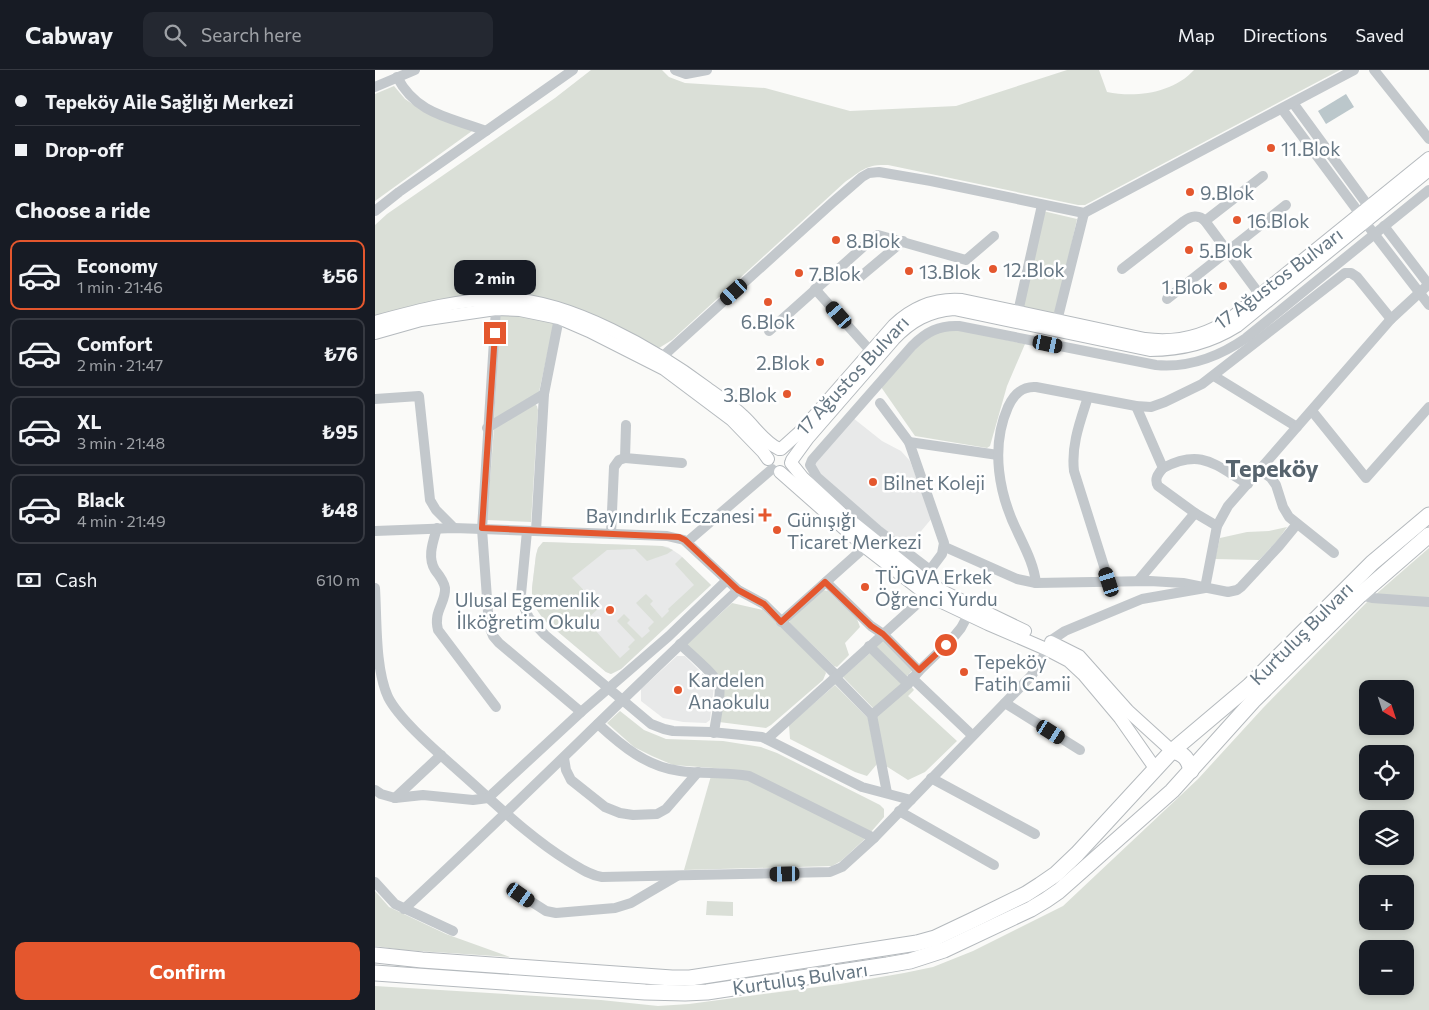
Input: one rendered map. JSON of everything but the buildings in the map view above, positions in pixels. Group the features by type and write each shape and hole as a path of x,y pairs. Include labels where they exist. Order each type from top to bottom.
{"highway":[{"name":"Kurtuluş Bulvarı","path":"1173,750 1249,686 1371,564 1429,515"},
{"name":"Kurtuluş Bulvarı","path":"1191,771 1253,701 1360,595 1429,535"},
{"path":"1173,750 1187,758 1191,771 1172,791 1162,786 1158,781 1155,768 1173,750"},
{"name":"Kurtuluş Bulvarı","path":"375,955 422,960 690,978 917,943 935,938 1040,886 1077,854 1155,768"},
{"name":"Kurtuluş Bulvarı","path":"375,973 645,992 685,993 707,992 910,961 944,950 1046,900 1172,791"}],"main road":[{"name":"17 Ağustos Bulvarı","path":"780,449 801,431 874,355 910,324 921,317 937,311 962,310 1130,346 1161,350 1187,347 1219,336 1237,326 1263,299 1429,158"},
{"name":"17 Ağustos Bulvarı","path":"1365,214 1429,170"},
{"path":"375,322 438,306 499,299 521,300 539,303 581,316 662,357 694,378 736,410 770,444 789,453 792,462 803,478 888,553 927,575 967,603 1048,645 1063,656 1083,674 1128,728 1155,768"},
{"name":"17 Ağustos Bulvarı","path":"792,462 804,443 874,355 899,320 930,303 945,300 962,300 1145,339 1173,340 1213,329 1263,299"},
{"path":"375,333 421,320 496,309 520,310 559,318 664,369 732,420 763,452 773,467 865,547 927,595 968,615 1079,656 1128,711 1173,750"},
{"path":"773,467 771,454 780,449"},
{"path":"773,467 787,470 792,462"}],"street":[{"path":"375,87 415,70"},
{"path":"375,211 399,192 573,70"},
{"path":"675,70 686,74 707,70"},
{"path":"662,357 832,203 869,173 879,172 931,181 1083,213 1354,70"},
{"path":"1374,70 1429,139"},
{"path":"397,77 409,97 420,105 445,117 486,131"},
{"path":"1293,103 1365,214 1375,234 1429,305"},
{"path":"1282,109 1365,214"},
{"path":"1205,221 1263,176"},
{"path":"810,465 812,460 912,346 923,335 933,330 942,327 959,326 1117,359 1156,365 1183,364 1213,356 1237,344 1429,190"},
{"path":"1018,312 1042,205"},
{"path":"1167,299 1286,205"},
{"path":"1057,320 1083,213"},
{"path":"1123,269 1187,219 1199,217 1205,221 1263,299"},
{"path":"1205,588 1217,526 1228,506 1391,319 1429,285 1384,226"},
{"path":"769,331 875,236 881,234 966,260 994,236"},
{"path":"860,277 903,241"},
{"path":"1036,583 1029,555 1008,509 1001,481 998,454 999,438 1007,410 1015,395 1022,389 1037,387 1136,406 1151,406 1165,402 1194,389 1214,376 1345,273 1351,273 1357,277 1391,319"},
{"path":"815,289 874,355"},
{"path":"496,309 482,528 491,632 499,643 581,712"},
{"path":"559,318 544,394 532,531 521,594 526,613 533,623 651,724 664,729 757,736 767,739 862,787 911,800"},
{"path":"1214,376 1297,427"},
{"path":"487,428 544,394"},
{"path":"375,399 419,396 430,500 454,528"},
{"path":"1088,397 1075,439 1074,472 1109,582"},
{"path":"810,465 817,477 927,575 945,547 909,442 880,403"},
{"path":"1136,406 1163,468"},
{"path":"1311,411 1366,478 1429,407"},
{"path":"625,458 626,425"},
{"path":"909,442 998,454"},
{"path":"611,534 614,467 619,460 625,458 681,463"},
{"path":"1217,526 1195,513 1158,486 1156,483 1157,476 1163,468 1179,462 1203,459 1247,484"},
{"path":"792,462 810,465"},
{"path":"687,542 773,467"},
{"path":"1260,470 1273,481 1289,517 1334,553"},
{"path":"1138,581 1195,513"},
{"path":"945,547 1017,579 1036,583 1138,581 1183,583 1228,592 1237,590 1297,524"},
{"path":"437,528 432,545 431,561 445,588 437,614 438,630 496,707"},
{"path":"375,531 482,528 682,538 738,590 764,604 872,715 887,793"},
{"path":"781,622 865,547"},
{"path":"375,790 385,796 395,798 423,795 473,800 489,798 581,712 669,636 727,580"},
{"path":"825,582 871,626 883,634 913,678"},
{"path":"375,588 379,661 387,695 397,711 441,755 505,813 544,845 592,875 602,877 830,872 842,867 874,838 1005,703 1035,671 1048,645 1065,631 1142,599 1205,588"},
{"path":"404,909 738,590"},
{"path":"767,739 927,595"},
{"path":"1360,595 1373,598 1429,602"},
{"path":"872,715 952,639 968,615"},
{"path":"680,644 719,684 714,732"},
{"path":"869,646 913,678 972,736"},
{"path":"1005,703 1080,750"},
{"path":"598,724 625,748 641,758 669,769 742,775 756,778 874,838"},
{"path":"395,798 441,755"},
{"path":"564,758 567,774 577,785 605,807 620,813 652,815 662,812 677,798 698,772"},
{"path":"931,778 1035,834"},
{"path":"899,812 994,865"},
{"path":"521,895 546,911 556,913 615,908 631,904 678,875"},
{"path":"375,882 392,902 453,931"}],"shaded area":[{"path":"591,70 662,70 669,77 685,83 765,88 850,111 956,106 1067,70 1099,70 1107,92 1142,94 1165,89 1176,84 1194,70 1340,70 1085,205 888,165 865,169 845,182 672,340 659,348 600,318 524,295 501,293 375,317 375,225 387,214 555,98"},
{"path":"394,86 405,99 414,105 472,131 375,201 375,94"},
{"path":"1346,94 1354,107 1326,124 1318,111"},
{"path":"1043,211 1077,219 1056,315 1022,307"},
{"path":"500,315 517,315 554,323 539,392 494,420"},
{"path":"956,329 1025,344 1007,386 990,446 987,448 915,436 881,387 921,343 938,332"},
{"path":"535,404 538,410 531,522 487,520 494,428"},
{"name":"Bilnet Koleji","path":"853,418 882,441 901,451 910,461 932,518 907,548 817,473 814,464"},
{"path":"1287,527 1278,540 1259,560 1215,559 1220,538 1247,532 1269,531"},
{"name":"Ulusal Egemenlik İlköğretim Okulu","path":"543,542 668,547 680,555 711,585 621,669 611,674 606,672 544,620 535,607 532,599 532,588 536,555 538,548"},
{"path":"543,542 662,546 673,550 647,561 635,549 607,550 572,578 600,607 586,620 620,658 630,649 628,647 635,640 617,621 624,614 630,620 627,623 642,638 650,631 648,628 654,622 636,603 646,594 653,601 650,604 662,618 669,611 668,609 694,585 675,564 682,557 711,585 621,669 611,674 606,672 544,620 535,607 532,599 532,588 536,555 538,548"},
{"path":"1429,548 1429,598 1375,595"},
{"path":"823,590 828,591 857,619 860,627 845,643 849,655 837,667 789,620"},
{"path":"1368,601 1429,606 1429,1010 375,1010 375,986 601,1000 658,1006 689,1004 840,984 933,967 973,951 1063,906 1198,779 1263,708"},
{"path":"732,603 763,610 826,673 823,680 766,728 719,722 723,698 686,645"},
{"path":"883,640 913,670 906,677 876,647"},
{"path":"870,653 902,684 874,709 843,677"},
{"name":"Kardelen Anaokulu","path":"677,656 685,656 714,686 710,720 706,723 683,722 663,718 641,701 641,689"},
{"path":"835,685 868,718 877,764 867,776 855,772 790,739 789,725"},
{"path":"910,685 914,690 908,696 957,741 925,772 908,780 886,766 876,716"},
{"path":"620,711 644,730 666,739 723,741 761,747 777,753 880,805 884,809 884,817 870,833 727,769 673,765 634,747 607,723"},
{"path":"711,776 746,779 866,838 841,861 832,866 684,870"},
{"path":"375,891 389,907 446,934 510,957 403,950 375,946"},
{"path":"707,901 733,902 733,916 706,915"}],"place":[{"name":"11.Blok","path":"1271,148"},
{"name":"9.Blok","path":"1190,192"},
{"name":"16.Blok","path":"1237,220"},
{"name":"8.Blok","path":"836,240"},
{"name":"5.Blok","path":"1189,250"},
{"name":"12.Blok","path":"993,269"},
{"name":"13.Blok","path":"909,271"},
{"name":"7.Blok","path":"799,273"},
{"name":"1.Blok","path":"1223,286"},
{"name":"6.Blok","path":"768,302"},
{"name":"2.Blok","path":"820,362"},
{"name":"3.Blok","path":"787,394"},
{"name":"Bilnet Koleji","path":"873,482"},
{"name":"Bayındırlık Eczanesi","path":"765,515"},
{"name":"Günışığı Ticaret Merkezi","path":"777,530"},
{"name":"TÜGVA Erkek Öğrenci Yurdu","path":"865,587"},
{"name":"Ulusal Egemenlik İlköğretim Okulu","path":"610,610"},
{"name":"Tepeköy Fatih Camii","path":"964,672"},
{"name":"Kardelen Anaokulu","path":"678,690"}],"district":[{"name":"Tepeköy","path":"1272,467"}],"route":[{"path":"495,333 487,428 482,528 679,537 685,540 738,590 764,604 781,622 825,582 871,626 883,634 919,670 946,645"}]}
